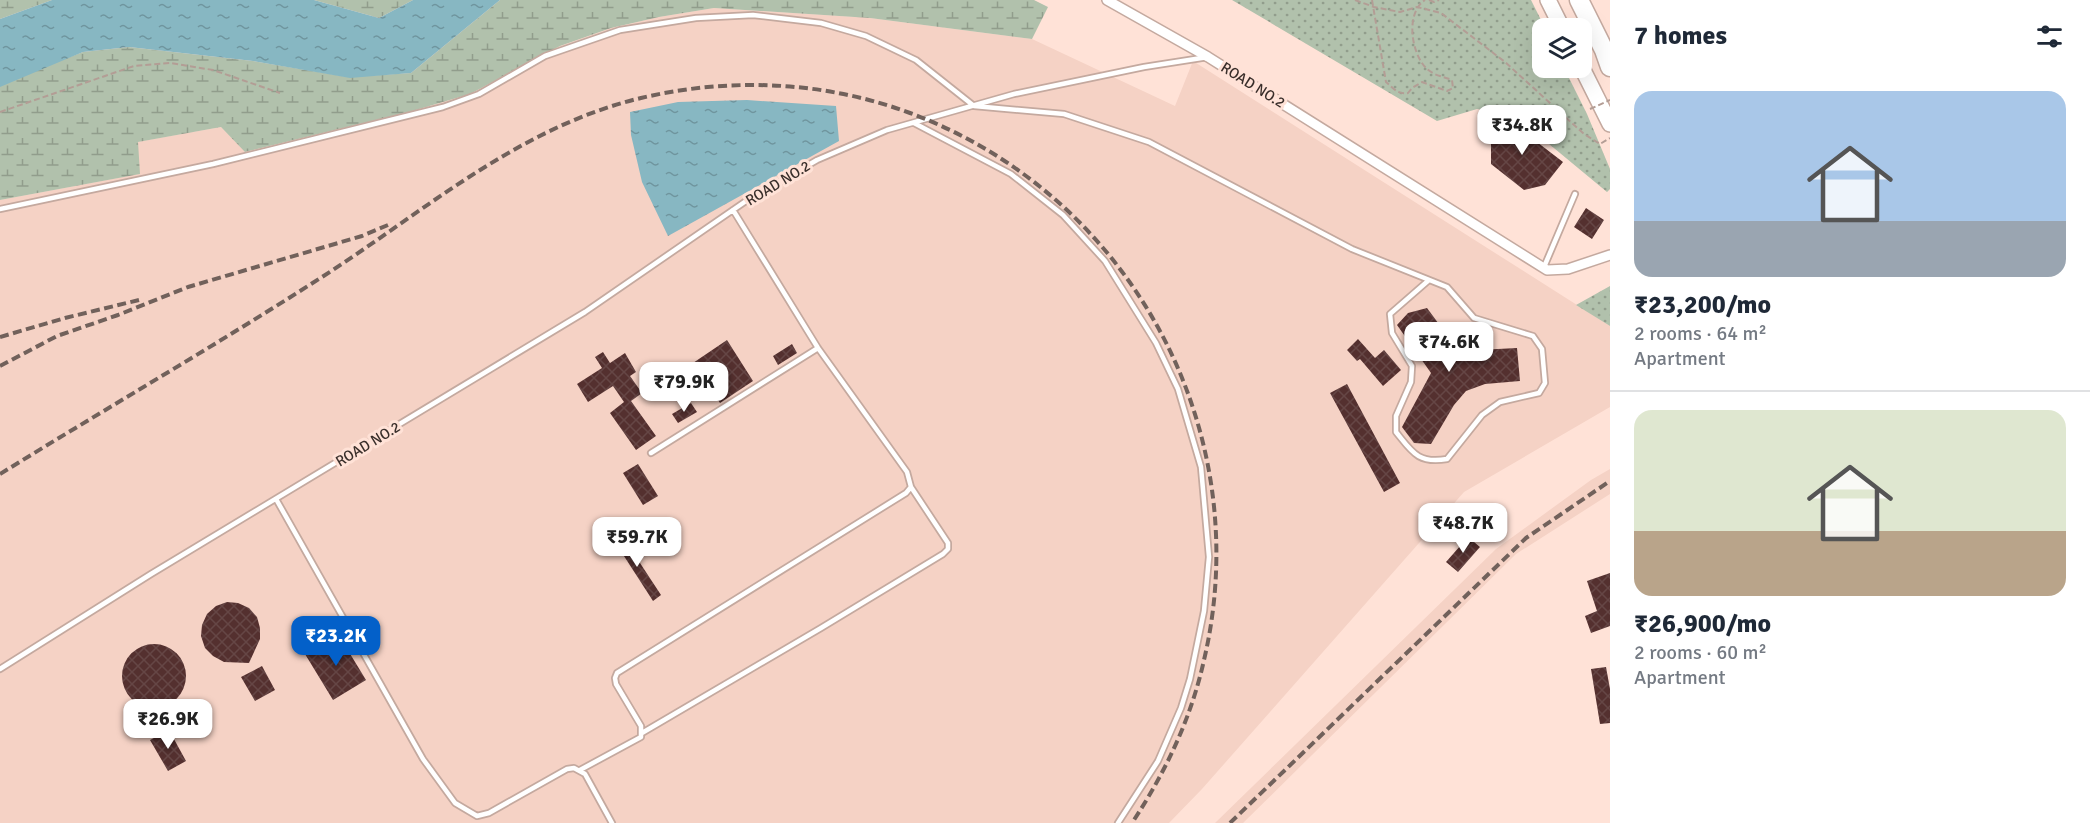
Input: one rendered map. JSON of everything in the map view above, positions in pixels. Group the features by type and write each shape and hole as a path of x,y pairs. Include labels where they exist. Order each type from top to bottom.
{"highway":[{"path":"1579,0 1610,67"}],"main road":[{"path":"1548,0 1557,18"},
{"path":"1587,78 1610,124"}],"street":[{"path":"1107,0 1208,57"},
{"name":"ROAD NO.2","path":"1208,57 1544,267"},
{"path":"1544,267 1556,271 1568,269 1610,255"}],"lane":[{"path":"0,209 213,164 442,108 479,94 545,56 620,30 696,18 753,15 821,23 866,36 916,60 974,106 1064,114 1149,142 1352,249 1447,287 1474,318 1533,336 1542,349 1545,383 1539,393 1500,402 1482,415 1447,459 1432,461 1413,453 1396,432 1396,416 1411,382 1412,366 1392,333 1390,314 1429,280"},
{"name":"ROAD NO.2","path":"0,669 151,574 585,312 733,210 817,160 887,130 1014,94 1144,67 1208,57"},
{"path":"914,123 1011,174 1063,215 1105,261 1156,343 1178,389 1201,467 1209,557 1204,611 1190,679 1182,708 1158,761 1118,823"},
{"path":"1544,267 1575,194"},
{"path":"580,770 638,740 642,733 822,628 948,549 948,543 910,487 907,472 818,348 733,210"},
{"path":"651,453 818,348"},
{"path":"642,733 641,726 616,684 617,673 906,493 910,487"},
{"path":"276,499 423,759 455,803 471,814 481,816 574,768 585,774 612,823"}],"path":[{"path":"1355,0 1374,7 1400,12 1417,7 1425,0"},
{"path":"1372,0 1386,82 1394,90 1403,94 1408,93 1422,82 1442,91 1448,91 1453,88 1452,80 1438,77 1425,67 1417,54 1413,39 1413,19 1417,7"},
{"path":"1429,0 1434,2 1439,0"},
{"path":"1417,7 1441,13 1505,62 1584,134 1600,144 1610,138"},
{"path":"0,112 134,66 170,63 213,70 280,93"},
{"path":"1590,110 1610,100"}],"shaded area":[{"path":"714,8 870,18 1032,39 1175,106 1193,61 1610,326 1610,407 1464,492 1202,789 1169,823 0,823 0,200 139,174 137,142 221,127 246,152 409,112 470,94 560,46 611,28"},
{"path":"1610,469 1610,494 1516,554 1243,823 1215,823 1496,549 1591,480"}],"green space":[{"path":"0,0 52,0 0,19"},
{"path":"314,0 413,0 379,18"},
{"path":"500,0 1034,0 1048,7 1032,39 870,18 714,8 659,17 611,28 560,46 470,94 409,112 245,152 221,127 138,142 140,174 0,200 0,84 83,52 129,47 253,61 348,77 411,73"},
{"path":"1232,0 1531,0 1540,18 1532,18 1532,78 1569,78 1610,169 1610,189 1607,192 1513,114 1477,109 1437,121"},
{"path":"1610,286 1610,326 1576,305"}],"water":[{"path":"52,0 314,0 379,18 413,0 500,0 411,73 350,78 253,61 129,47 83,52 0,87 0,19"},
{"path":"747,100 836,106 839,141 668,236 642,182 631,135 630,112 678,102"}],"building":[{"path":"1517,120 1537,133 1533,139 1563,162 1545,185 1524,190 1491,164 1491,140 1499,123"},
{"path":"1586,208 1604,220 1592,239 1574,227"},
{"path":"1427,308 1459,351 1517,348 1520,381 1485,384 1466,391 1454,405 1431,444 1414,443 1402,427 1431,373 1397,325 1408,313"},
{"path":"1358,339 1375,358 1384,350 1401,370 1383,386 1360,359 1357,361 1347,350"},
{"path":"727,340 753,381 720,403 693,363"},
{"path":"792,344 797,353 778,365 773,356"},
{"path":"603,352 610,363 625,353 636,372 630,376 642,393 631,401 656,436 636,450 610,413 624,402 613,386 588,402 577,384 602,368 595,357"},
{"path":"1347,384 1400,483 1384,492 1330,393"},
{"path":"691,403 697,412 678,423 672,414"},
{"path":"638,464 658,496 643,505 623,473"},
{"path":"621,534 661,595 653,601 613,539"},
{"path":"1468,537 1480,547 1458,572 1446,562"},
{"path":"1610,573 1610,626 1591,633 1585,616 1597,611 1587,581"},
{"path":"227,602 238,603 249,608 257,617 260,639 249,663 224,662 205,648 201,636 202,625 207,614 216,606"},
{"path":"338,634 366,680 333,700 305,654"},
{"path":"154,644 172,650 180,658 186,676 180,694 172,702 154,708 136,702 128,694 122,676 128,658 136,650"},
{"path":"262,666 275,690 255,701 241,677"},
{"path":"1606,667 1610,689 1610,723 1600,724 1591,669"},
{"path":"169,730 186,761 168,771 150,740"}],"railway":[{"path":"0,474 322,277 474,174 554,129 596,111 675,91 743,85 811,89 877,102 910,113 988,151 1057,201 1114,262 1160,331 1193,408 1212,489 1216,574 1204,660 1199,682 1176,745 1132,823"},
{"path":"0,366 57,336 188,287 362,236 388,225"},
{"path":"0,337 139,300"},
{"path":"1230,823 1526,538 1610,481"}]}
